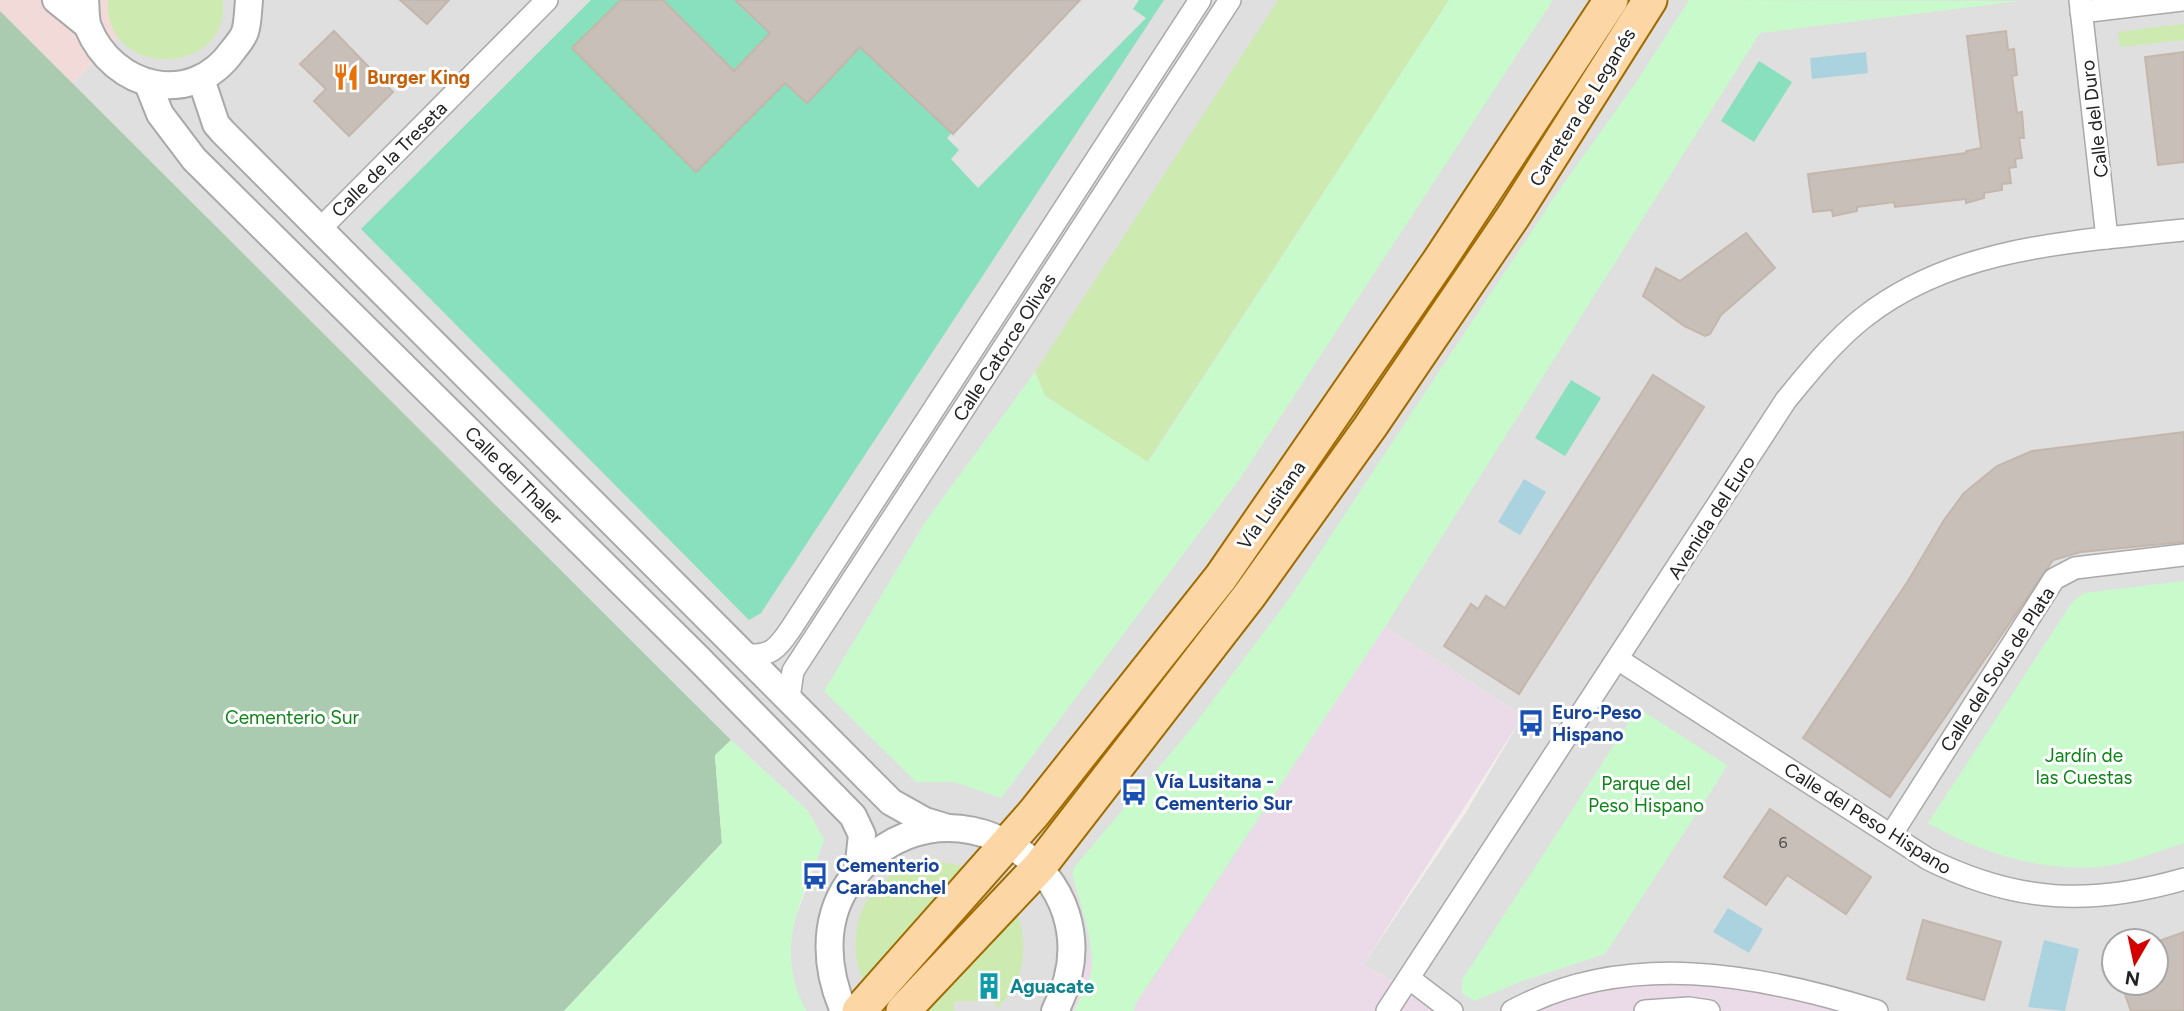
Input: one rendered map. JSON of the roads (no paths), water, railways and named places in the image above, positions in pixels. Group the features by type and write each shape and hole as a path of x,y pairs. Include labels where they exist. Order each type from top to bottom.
{"main road":[{"path":"1511,151 1517,125 1543,72 1590,0"},
{"name":"Carretera de Leganés","path":"1511,151 1611,0"},
{"name":"Carretera de Leganés","path":"1514,215 1650,0"},
{"path":"1514,215 1549,183 1674,0"},
{"name":"Vía Lusitana","path":"859,1011 1006,841 1034,813 1221,577 1439,261 1511,151"},
{"name":"Vía Lusitana","path":"904,1011 1040,866 1155,722 1370,427 1514,215"}],"street":[{"path":"56,0 86,13 109,63 148,84 175,86 201,79 222,66 245,33 249,0"},
{"name":"Calle de la Treseta","path":"320,229 547,0"},
{"name":"Calle Catorce Olivas","path":"747,655 765,656 776,651 1200,0"},
{"name":"Calle Catorce Olivas","path":"789,698 793,671 1230,0"},
{"path":"2080,6 2182,0"},
{"name":"Calle del Duro","path":"2080,6 2107,238"},
{"name":"Calle del Thaler","path":"201,79 216,124 891,802 925,821 948,828"},
{"name":"Calle del Thaler","path":"148,84 160,114 194,159 688,647 853,817 862,835 858,871"},
{"name":"Avenida del Euro","path":"1387,1011 1619,660 1786,400 1825,354 1863,318 1906,289 1970,261 2021,249 2184,230"},
{"name":"Calle del Sous de Plata","path":"1891,835 2054,579 2075,568 2184,555"},
{"name":"Calle del Peso Hispano","path":"1619,660 1928,859 1978,882 2040,895 2081,898 2111,896 2184,879"},
{"path":"844,1011 835,990 828,947 835,911 858,871 878,850 897,838 921,829 948,828 978,831 1006,841 1040,866 1067,913 1072,951 1066,989 1055,1011"},
{"path":"1512,1011 1542,995 1660,971 1721,974 1837,999 1877,1011"},
{"path":"1410,979 1452,1011"},
{"path":"1645,1011 1689,1008 1709,1011"}],"water":[{"path":"1866,52 1868,73 1812,79 1810,58"},
{"path":"1524,479 1546,492 1520,535 1498,522"},
{"path":"1728,908 1763,929 1749,953 1713,932"},
{"path":"2044,940 2079,949 2065,1011 2028,1007"}],"place":[{"name":"Burger King","path":"346,77"},
{"name":"Euro-Peso Hispano","path":"1531,723"},
{"name":"Vía Lusitana - Cementerio Sur","path":"1134,792"},
{"name":"Cementerio Carabanchel","path":"815,876"},
{"name":"Aguacate","path":"989,986"}],"park label":[{"name":"Cementerio Sur","path":"292,717"},
{"name":"Jardín de las Cuestas","path":"2084,766"},
{"name":"Parque del Peso Hispano","path":"1646,794"}]}
